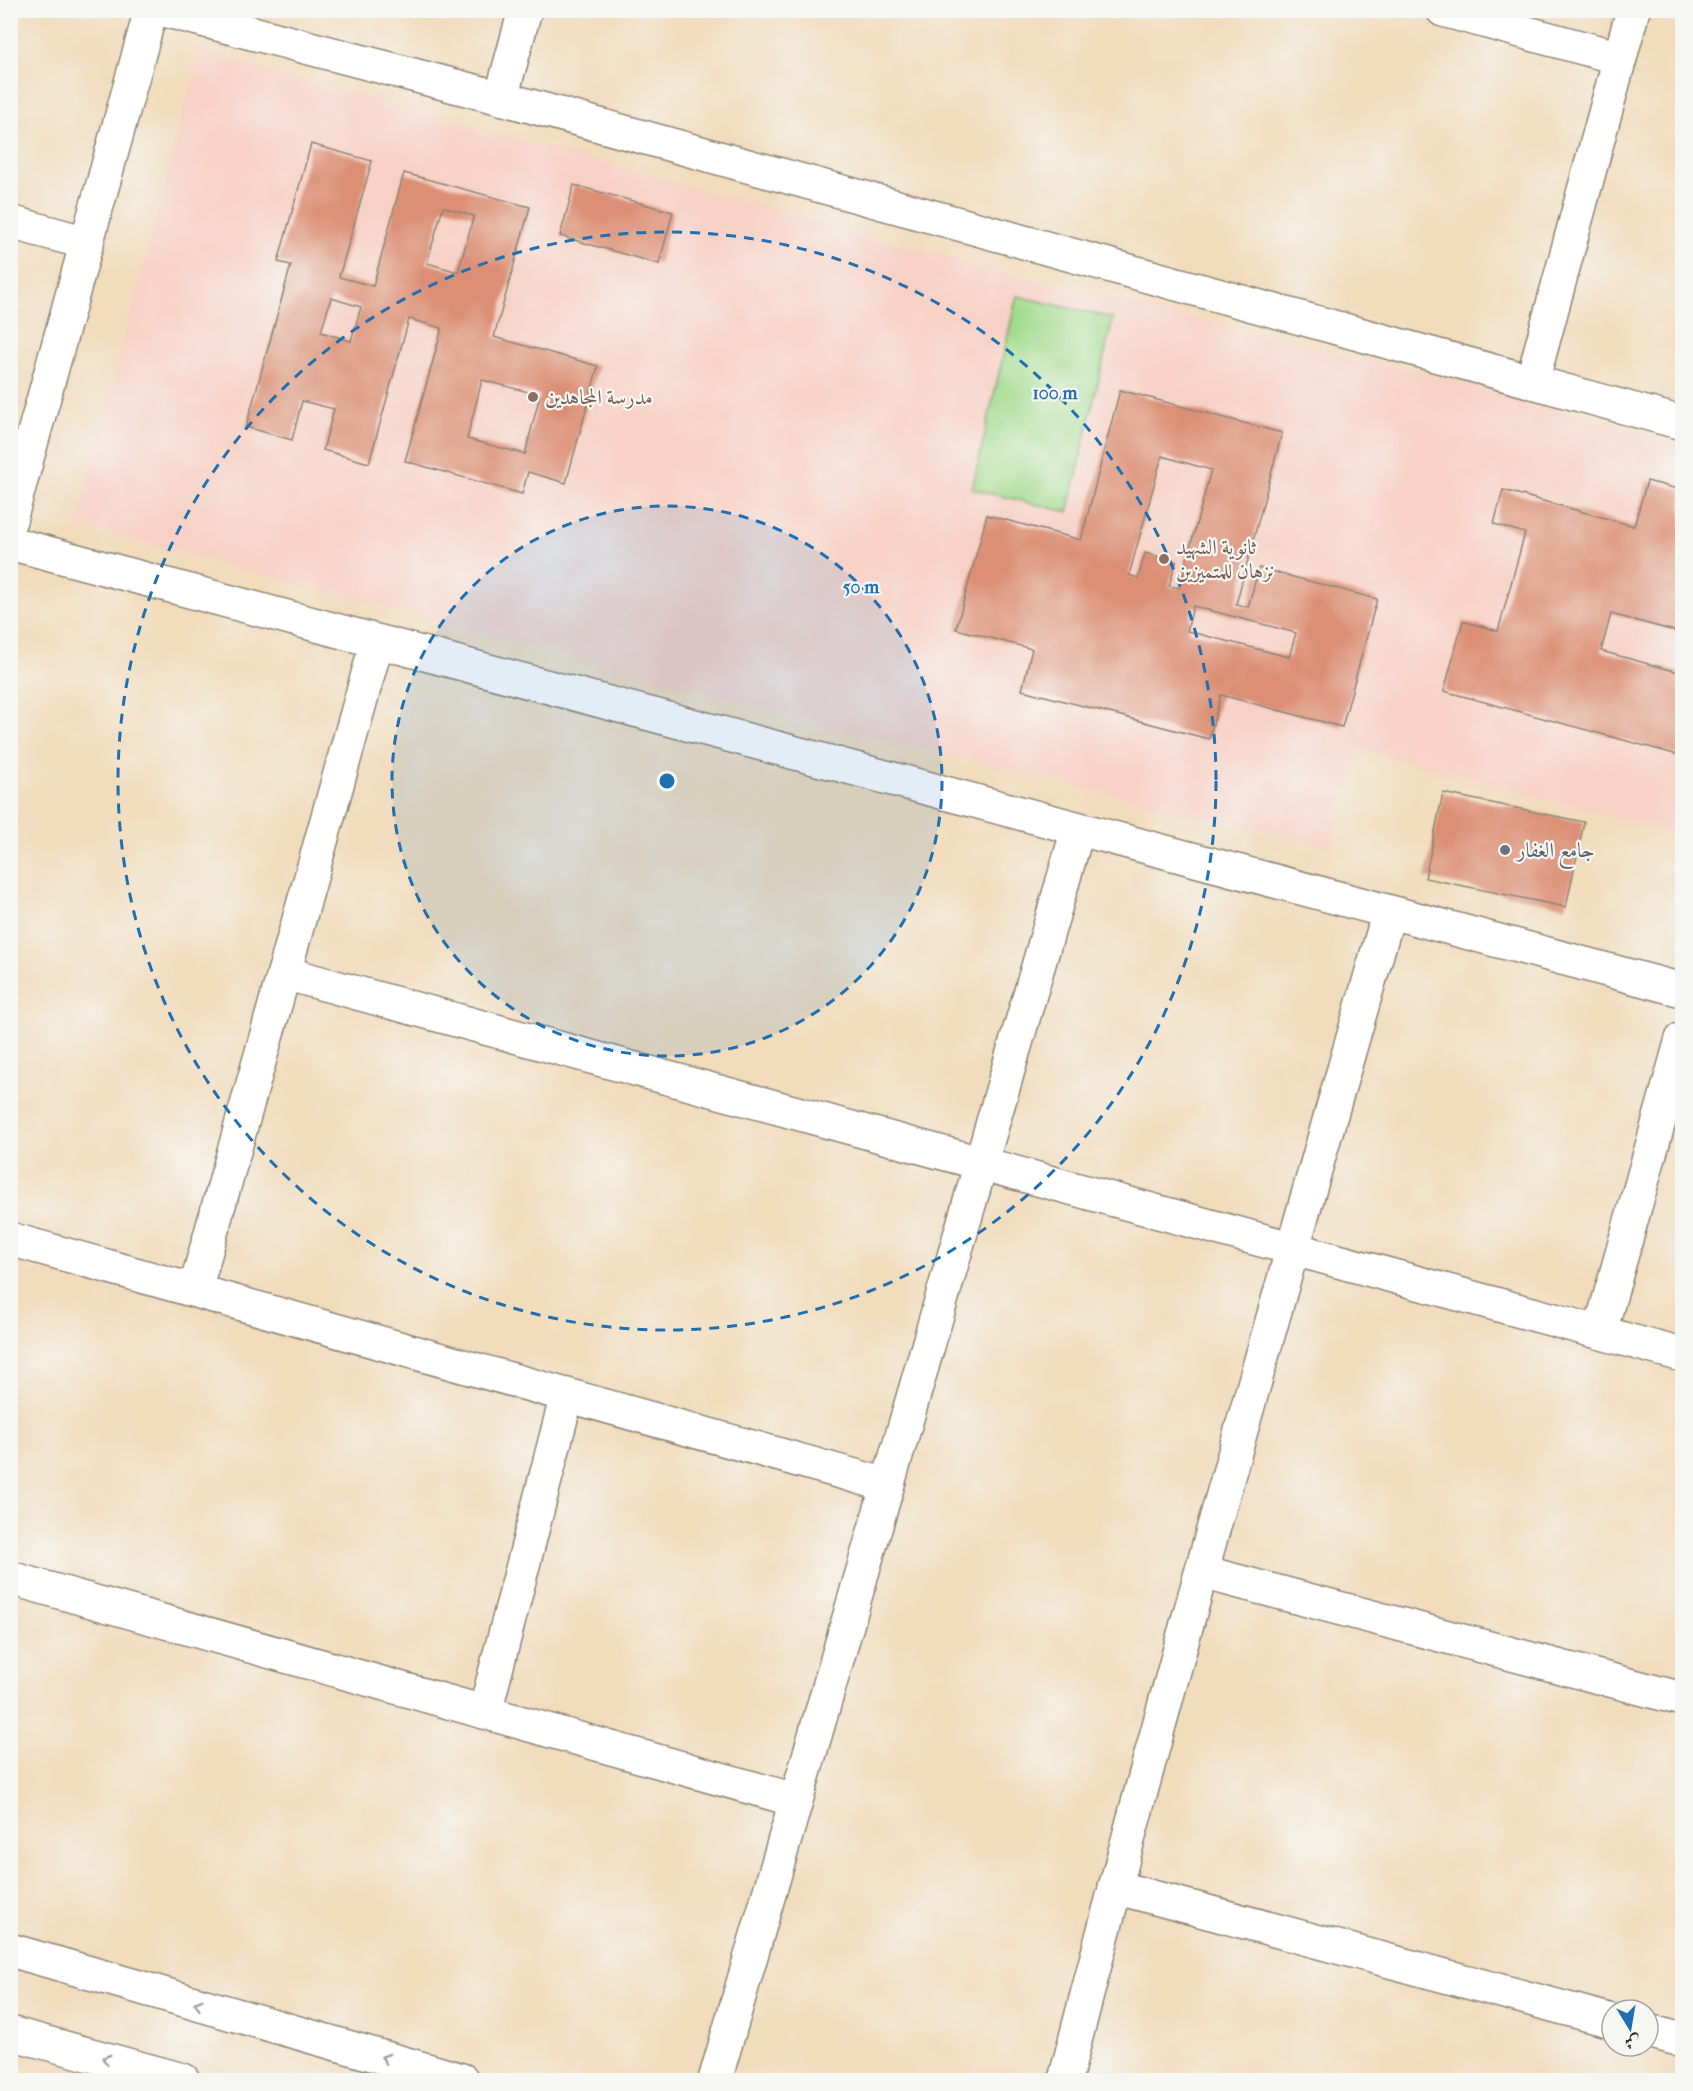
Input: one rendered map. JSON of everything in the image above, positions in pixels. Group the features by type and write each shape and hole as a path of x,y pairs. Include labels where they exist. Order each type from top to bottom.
{"street":[{"path":"10,520 151,10"},
{"path":"165,10 501,98 1683,423"},
{"path":"501,98 525,10"},
{"path":"1443,10 1620,58"},
{"path":"1532,382 1633,10"},
{"path":"10,222 87,243"},
{"path":"10,543 1683,990"},
{"path":"195,1290 377,642"},
{"path":"715,2080 1078,829"},
{"path":"1065,2080 1114,1887 1389,912"},
{"path":"284,973 1683,1355"},
{"path":"1600,1332 1683,1039"},
{"path":"10,1239 887,1485"},
{"path":"485,1712 567,1395"},
{"path":"1202,1572 1683,1699"},
{"path":"10,1578 795,1800"},
{"path":"1114,1887 1600,2018"},
{"path":"10,1950 462,2080"},
{"path":"10,2032 183,2080"},
{"path":"1660,2034 1683,2040"}],"shaded area":[{"path":"199,52 991,269 1467,384 1682,445 1682,836 1360,748 1330,847 865,735 76,525"}],"green space":[{"path":"1017,296 1113,318 1068,512 972,489"}],"building":[{"path":"311,144 372,161 339,277 373,286 404,173 530,207 494,337 598,366 566,483 528,472 522,494 405,461 442,328 409,319 369,463 323,450 334,409 302,401 292,440 246,427 291,265 278,262","holes":["443,207 474,216 458,272 427,263","331,298 361,307 351,341 321,332","482,380 540,395 525,454 467,439"]},
{"path":"574,185 673,212 659,264 560,236"},
{"path":"1120,390 1282,433 1236,604 1248,607 1259,568 1377,599 1342,727 1221,695 1209,739 1022,690 1032,649 956,629 987,515 1081,540","holes":["1162,456 1211,470 1179,588 1169,586 1176,562 1145,553 1138,578 1129,575","1193,606 1296,633 1289,657 1187,631"]},
{"path":"1647,481 1682,490 1682,633 1611,614 1601,651 1682,673 1682,756 1444,691 1463,621 1498,631 1525,533 1494,524 1503,490 1634,526"},
{"name":"جامع الغفار","path":"1443,793 1584,822 1566,907 1425,878"}],"place":[{"name":"مدرسة المجاهدين","path":"533,397"},
{"name":"ثانوية الشهيد نزهان للمتميزين","path":"1164,559"},
{"name":"جامع الغفار","path":"1505,850"}]}
